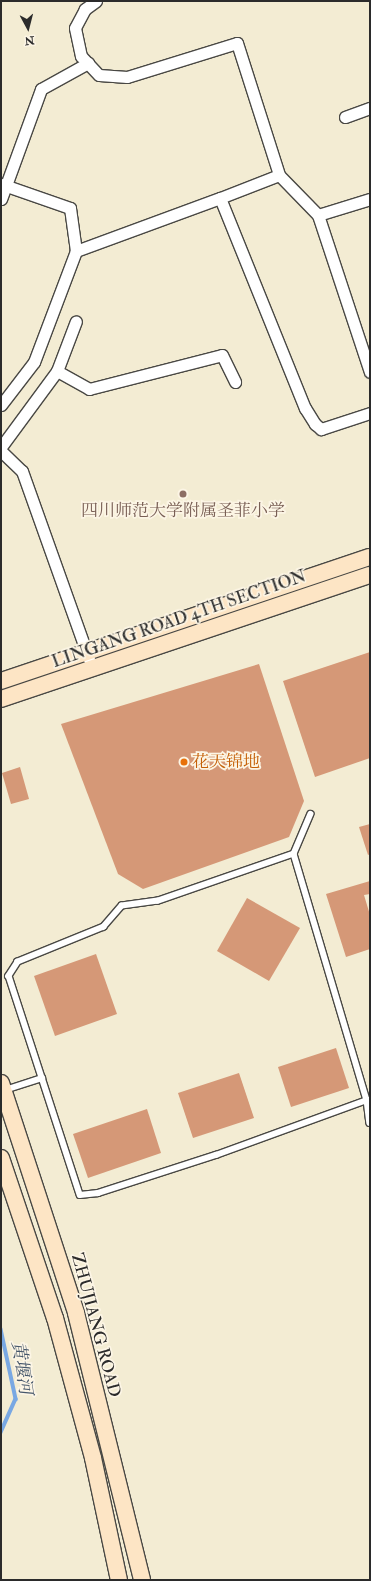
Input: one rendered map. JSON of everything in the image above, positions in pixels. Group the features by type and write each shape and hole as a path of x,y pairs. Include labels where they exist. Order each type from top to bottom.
{"main road":[{"name":"LINGANG ROAD 4TH SECTION","path":"1,681 370,557"},
{"name":"LINGANG ROAD 4TH SECTION","path":"1,699 370,575"},
{"name":"ZHUJIANG ROAD","path":"2,1087 76,1313 142,1580"},
{"path":"1,1158 55,1318 93,1458 119,1580"}],"street":[{"path":"96,1 85,9 75,28 81,56 99,75 127,77 237,43 279,175 318,215 368,357 370,372"},
{"path":"1,200 4,185 41,89 88,63"},
{"path":"345,116 370,108"},
{"path":"76,251 279,175"},
{"path":"1,405 34,362 76,251 70,208 4,185"},
{"path":"220,198 305,408 315,424 321,430 370,413"},
{"path":"318,215 370,199"},
{"path":"1,447 57,371 76,321"},
{"path":"57,371 89,389 222,355 235,382"},
{"path":"1,451 22,471 92,669"}],"lane":[{"path":"311,814 294,854 369,1100 370,1124"},
{"path":"294,854 158,901 122,906 104,927 18,962 9,976 80,1195 98,1193 216,1155 369,1100"},
{"path":"2,1087 42,1078"}],"building":[{"path":"370,652 370,758 315,777 283,681"},
{"name":"花天锦地","path":"259,664 304,801 289,837 143,889 118,874 61,724"},
{"path":"20,767 29,799 11,804 2,773"},
{"path":"370,824 370,854 368,855 359,827"},
{"path":"370,881 370,894 364,895 370,915 370,949 346,957 326,894"},
{"path":"247,898 300,928 269,981 217,951"},
{"path":"96,954 117,1014 55,1036 34,976"},
{"path":"336,1048 349,1088 291,1107 278,1067"},
{"path":"239,1073 254,1118 193,1138 178,1093"},
{"path":"147,1109 161,1153 88,1178 73,1134"}],"waterway":[{"name":"黄堰河","path":"1,1329 16,1399 1,1433"}],"place":[{"name":"四川师范大学附属圣菲小学","path":"183,494"},
{"name":"花天锦地","path":"184,762"}]}
